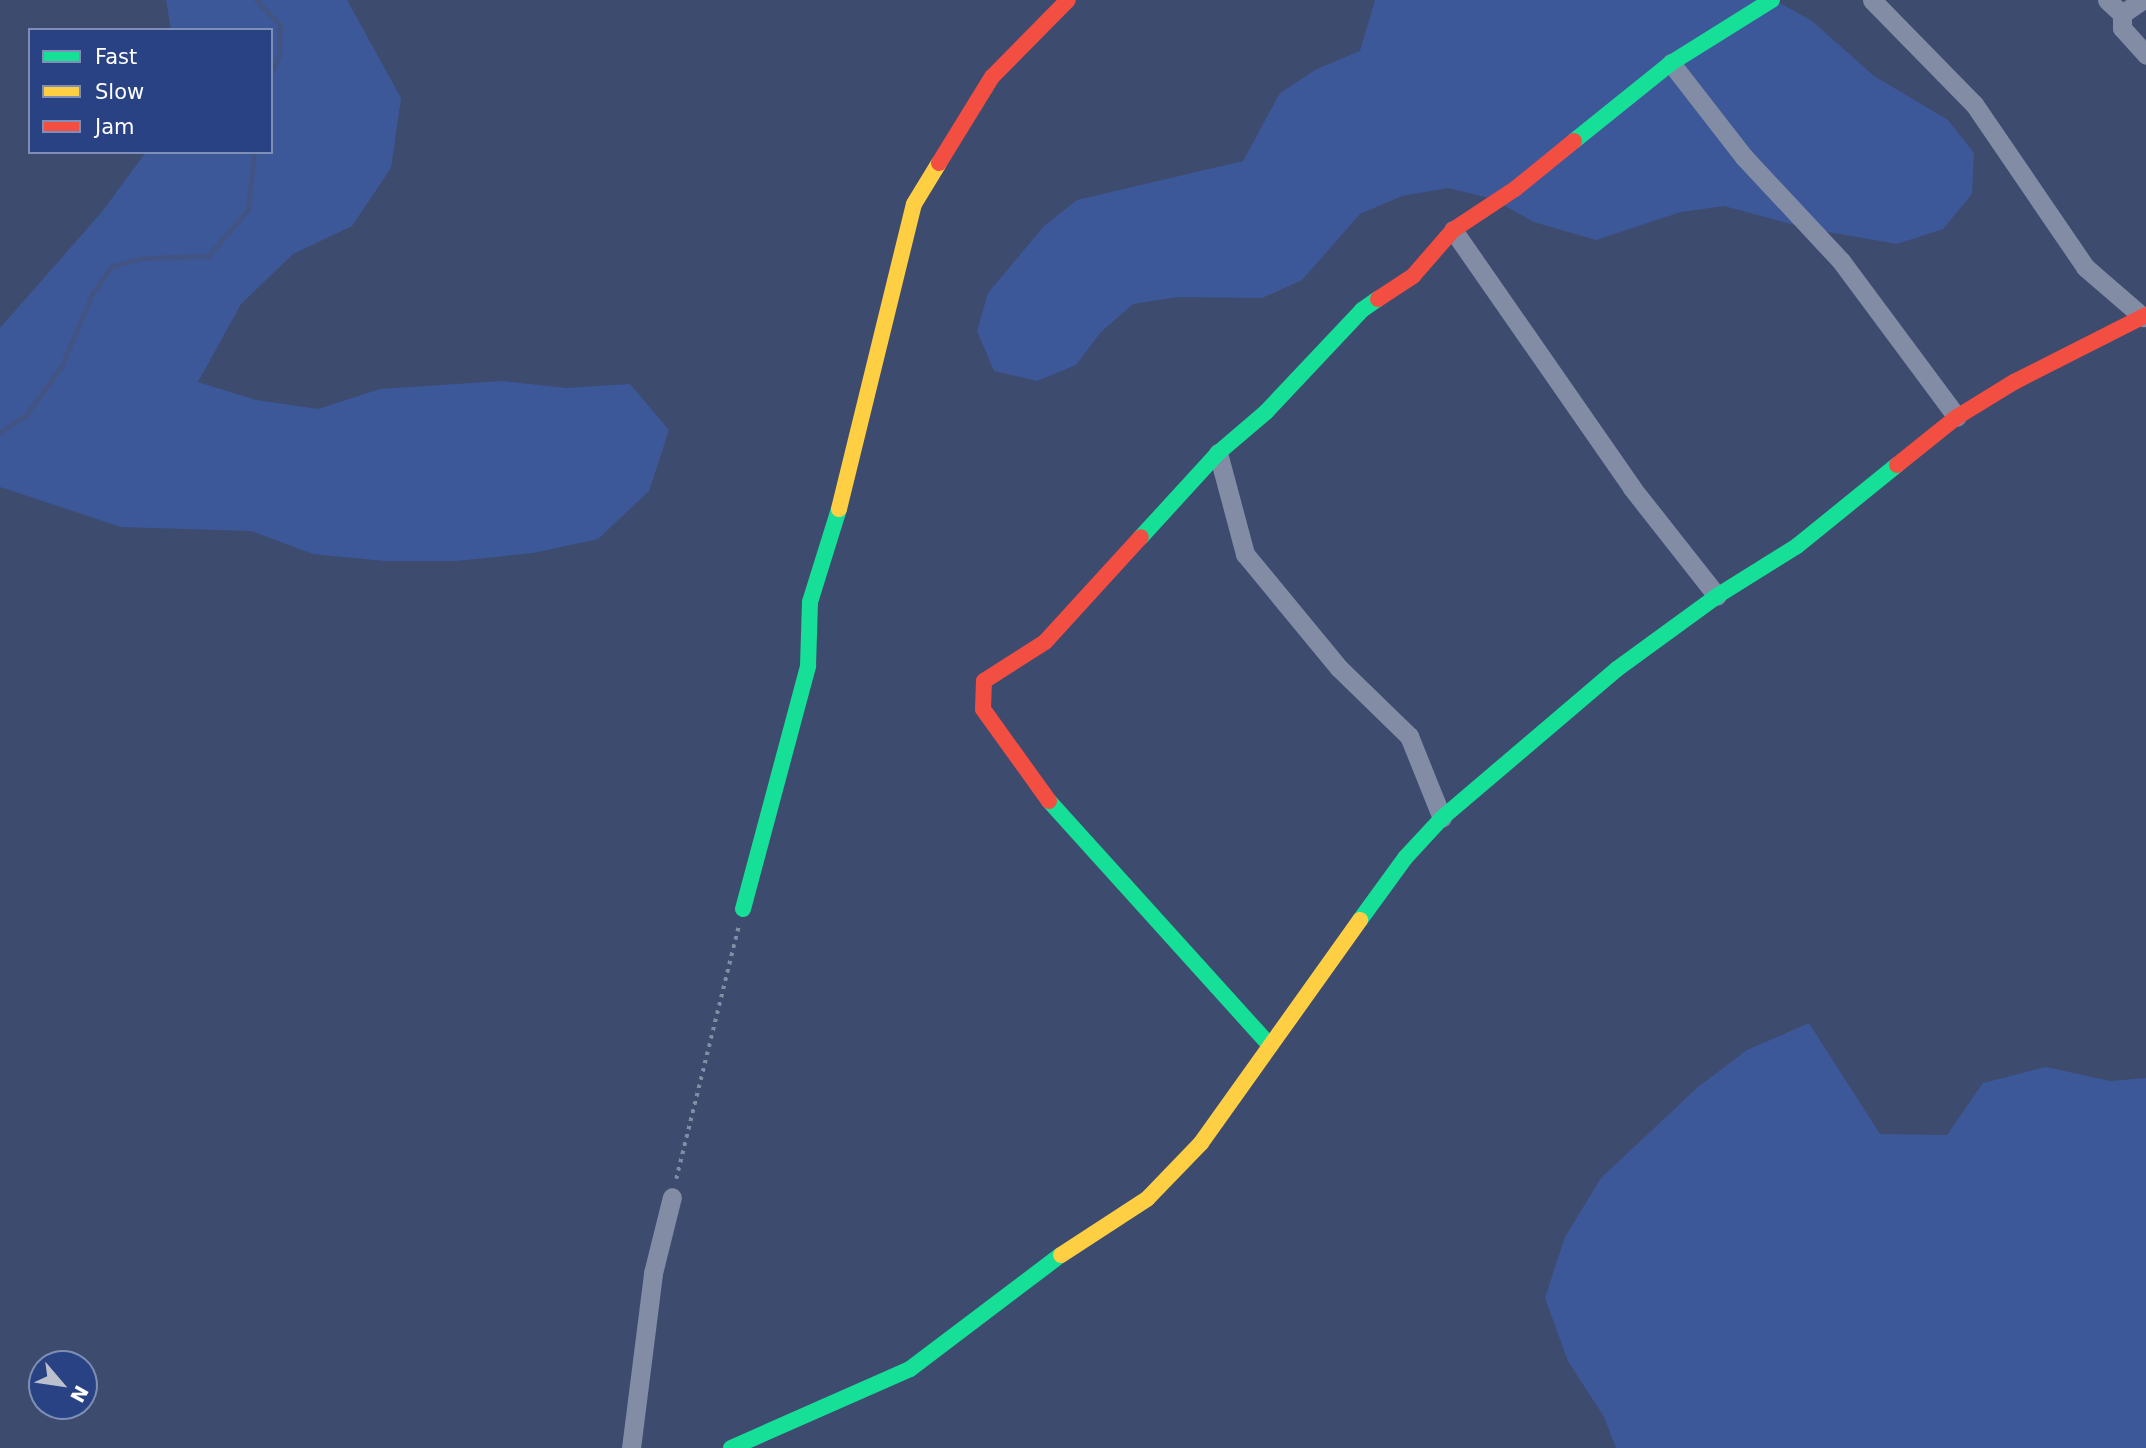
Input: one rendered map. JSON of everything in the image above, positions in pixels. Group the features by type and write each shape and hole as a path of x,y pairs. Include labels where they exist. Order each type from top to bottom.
{"street":[{"path":"743,909 808,666 810,601 820,578 871,393 914,205 992,77 1068,0"},
{"path":"1270,1046 1056,811 983,709 984,681 1045,642 1218,453 1266,412 1362,310 1413,276 1453,230 1515,189 1671,63 1772,0"},
{"path":"732,1448 866,1392 911,1369 1077,1242 1147,1199 1201,1143 1405,858 1442,818 1617,669 1717,596 1797,546 1956,417 2014,382 2144,316 2085,267 1974,104 1872,0"},
{"path":"2107,0 2122,14 2122,28 2146,55"},
{"path":"2122,14 2142,0"},
{"path":"1671,63 1744,157 1841,261 1956,417"},
{"path":"1453,230 1632,488 1717,596"},
{"path":"1218,453 1245,555 1339,668 1409,736 1442,818"},
{"path":"631,1448 653,1273 671,1197"}],"path":[{"path":"671,1197 743,909"}],"shaded area":[{"path":"166,0 347,0 401,98 391,168 352,226 293,254 241,304 198,382 256,400 318,409 380,389 502,381 567,388 630,384 669,430 649,491 598,539 533,553 456,561 385,561 313,554 251,531 121,527 0,487 0,328 101,213 145,154 273,154 273,28 171,28"},
{"path":"1375,0 1774,0 1812,21 1874,76 1948,120 1974,153 1972,194 1943,229 1897,244 1806,228 1724,206 1681,212 1596,240 1534,222 1493,199 1448,188 1402,196 1360,214 1302,280 1262,298 1177,297 1133,304 1101,332 1076,365 1037,381 994,371 977,331 988,293 1044,226 1077,200 1243,161 1280,93 1317,69 1360,51"},
{"path":"1809,1023 1880,1134 1947,1135 1983,1083 2046,1067 2110,1081 2146,1078 2146,1448 1616,1448 1604,1417 1568,1361 1545,1298 1565,1237 1601,1178 1698,1087 1747,1050"}],"waterway":[{"path":"256,0 280,25 279,57 273,69"},
{"path":"0,432 25,416 61,367 93,292 112,266 143,258 208,256 248,210 254,154"}],"traffic: fast":[{"path":"1574,141 1671,63 1772,0"},
{"path":"1141,537 1218,453 1266,412 1362,310 1378,299"},
{"path":"1360,920 1405,858 1442,818 1617,669 1717,596 1797,546 1897,465"},
{"path":"743,909 808,666 810,602 839,509"},
{"path":"1049,801 1270,1046"},
{"path":"731,1448 910,1369 1061,1255"}],"traffic: slow":[{"path":"839,509 914,204 939,163"},
{"path":"1061,1255 1147,1199 1201,1143 1360,920"}],"traffic: jam":[{"path":"939,163 992,77 1068,0"},
{"path":"1378,299 1413,276 1453,230 1515,189 1574,141"},
{"path":"1897,465 1957,417 2014,382 2146,315"},
{"path":"1049,801 983,709 984,681 1045,642 1141,537"}]}
